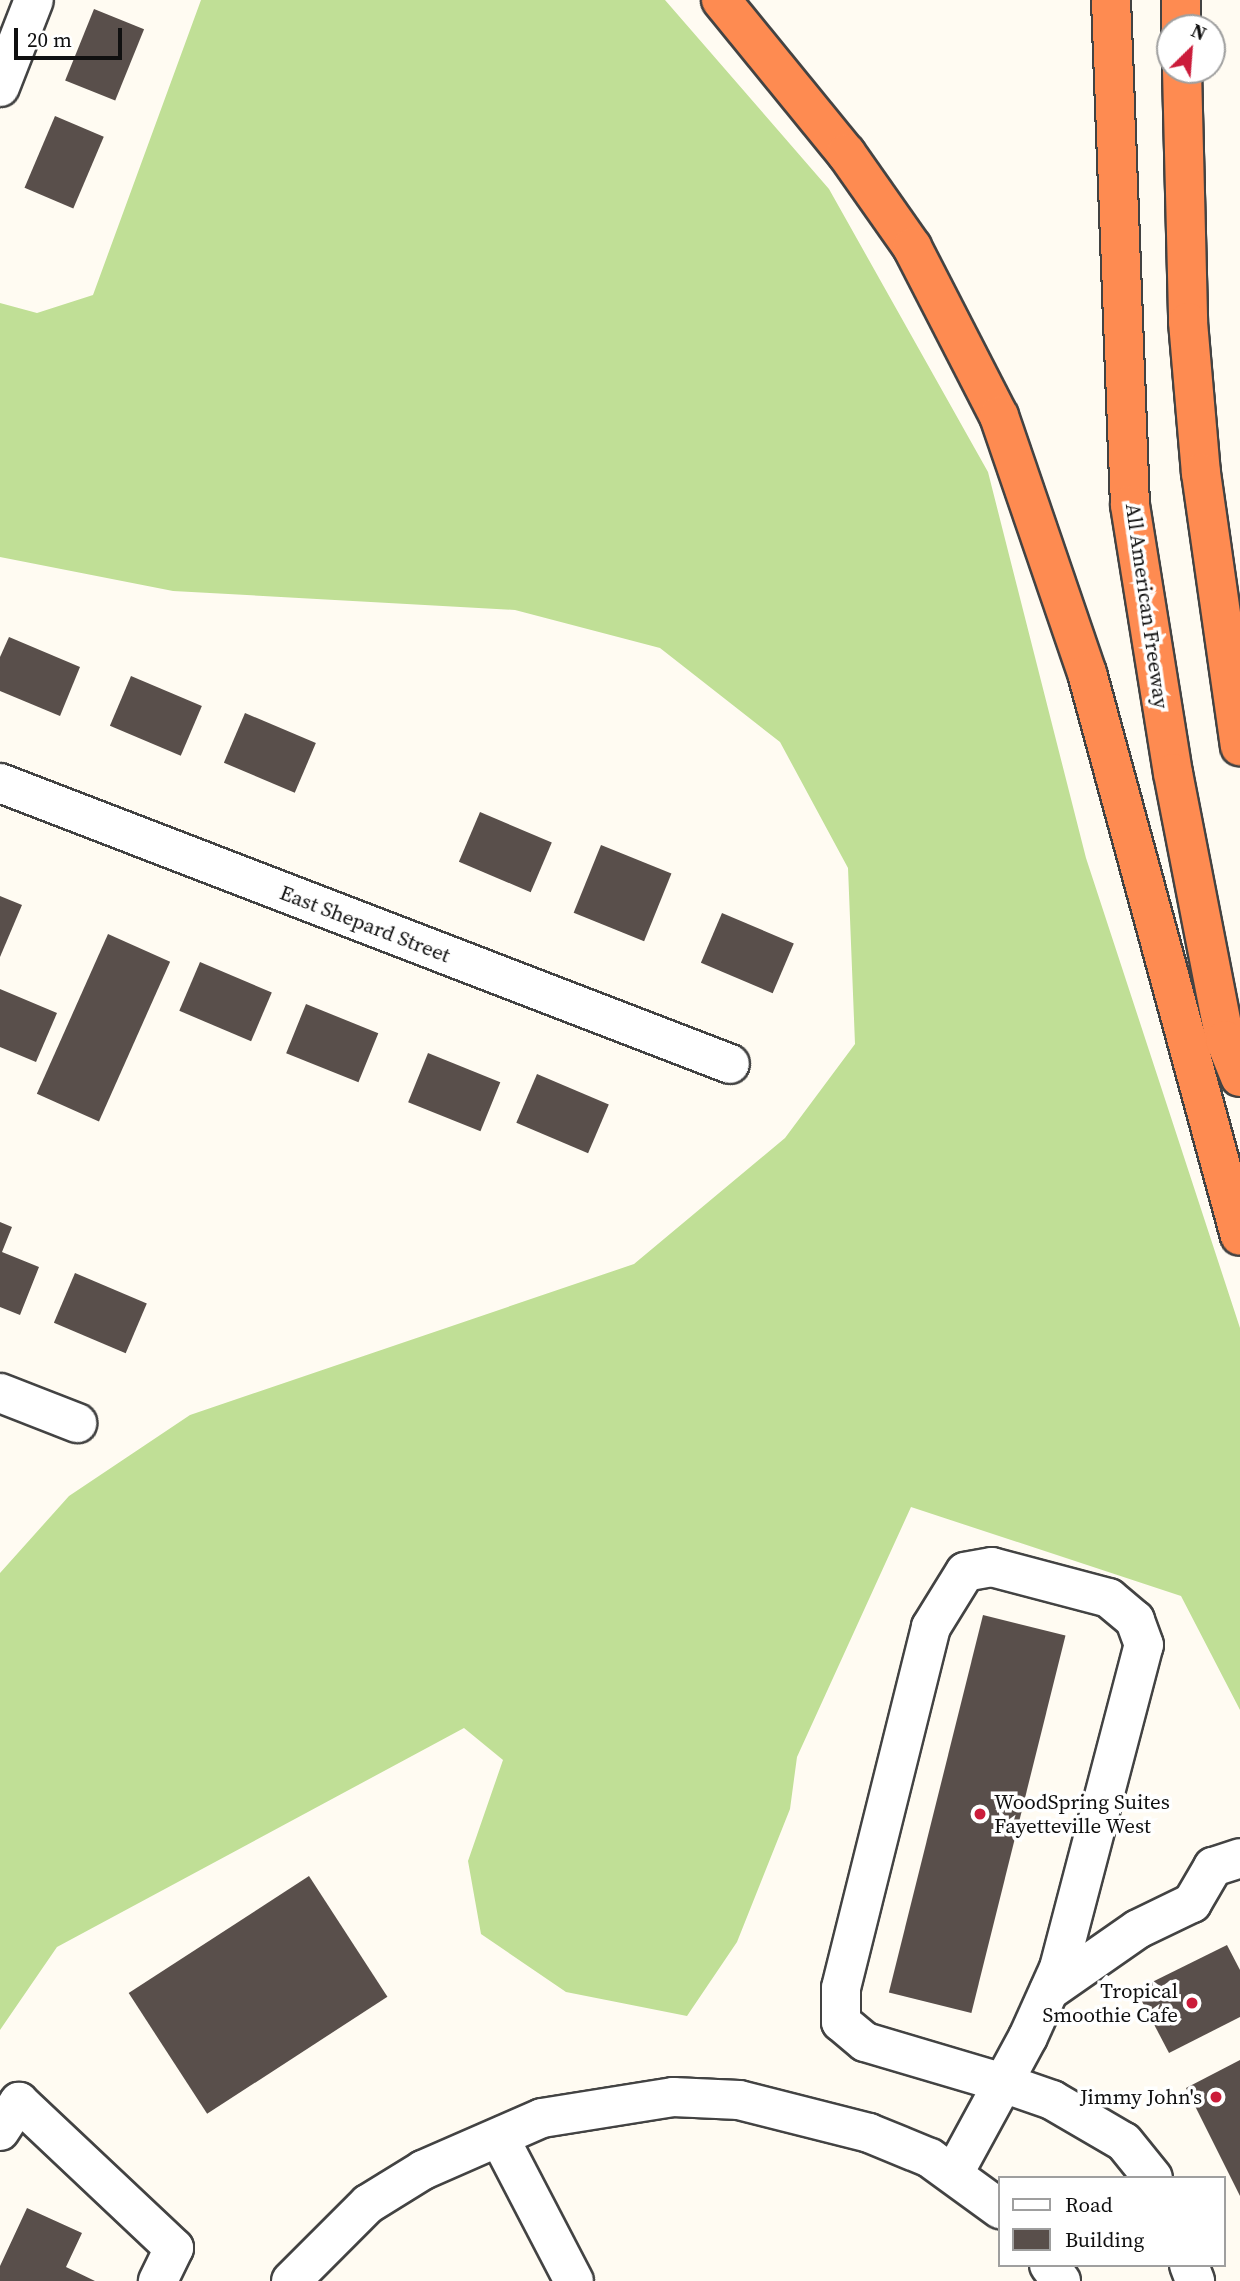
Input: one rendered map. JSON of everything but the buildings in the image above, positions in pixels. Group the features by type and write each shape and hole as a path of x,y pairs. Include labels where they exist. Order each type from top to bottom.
{"highway":[{"path":"721,0 846,153 912,247 999,416 1087,673 1240,1236"},
{"name":"All American Freeway","path":"1111,0 1130,505 1181,813 1225,1040 1240,1077"},
{"path":"1183,84 1194,390 1240,746"}],"street":[{"path":"0,87 34,0"},
{"name":"East Shepard Street","path":"0,783 730,1064"},
{"path":"0,1393 77,1423"},
{"path":"954,2173 1003,2082 1049,1991 1143,1646 1135,1620 1109,1598 992,1567 965,1572 931,1627 841,1988 841,2022 865,2042 1003,2082 1052,2100 1125,2142 1151,2176"},
{"path":"1049,1991 1138,1930 1192,1903 1213,1867 1240,1858"},
{"path":"291,2281 368,2204 423,2170 500,2139 542,2118 606,2104 739,2100 869,2133 954,2173 998,2207"},
{"path":"0,2131 19,2102 174,2248 158,2281"},
{"path":"500,2139 574,2281"}],"green space":[{"path":"201,0 665,0 829,189 988,472 1086,858 1240,1328 1240,1710 1181,1596 911,1507 797,1757 790,1809 737,1942 687,2016 566,1992 481,1934 468,1861 503,1760 464,1728 57,1947 0,2030 0,1573 69,1496 190,1415 634,1264 785,1138 855,1044 848,868 780,742 660,648 515,610 173,591 0,557 0,303 37,313 93,295"}],"place":[{"name":"WoodSpring Suites Fayetteville West","path":"980,1814"},
{"name":"Tropical Smoothie Cafe","path":"1192,2003"},
{"name":"Jimmy John's","path":"1216,2097"}]}
